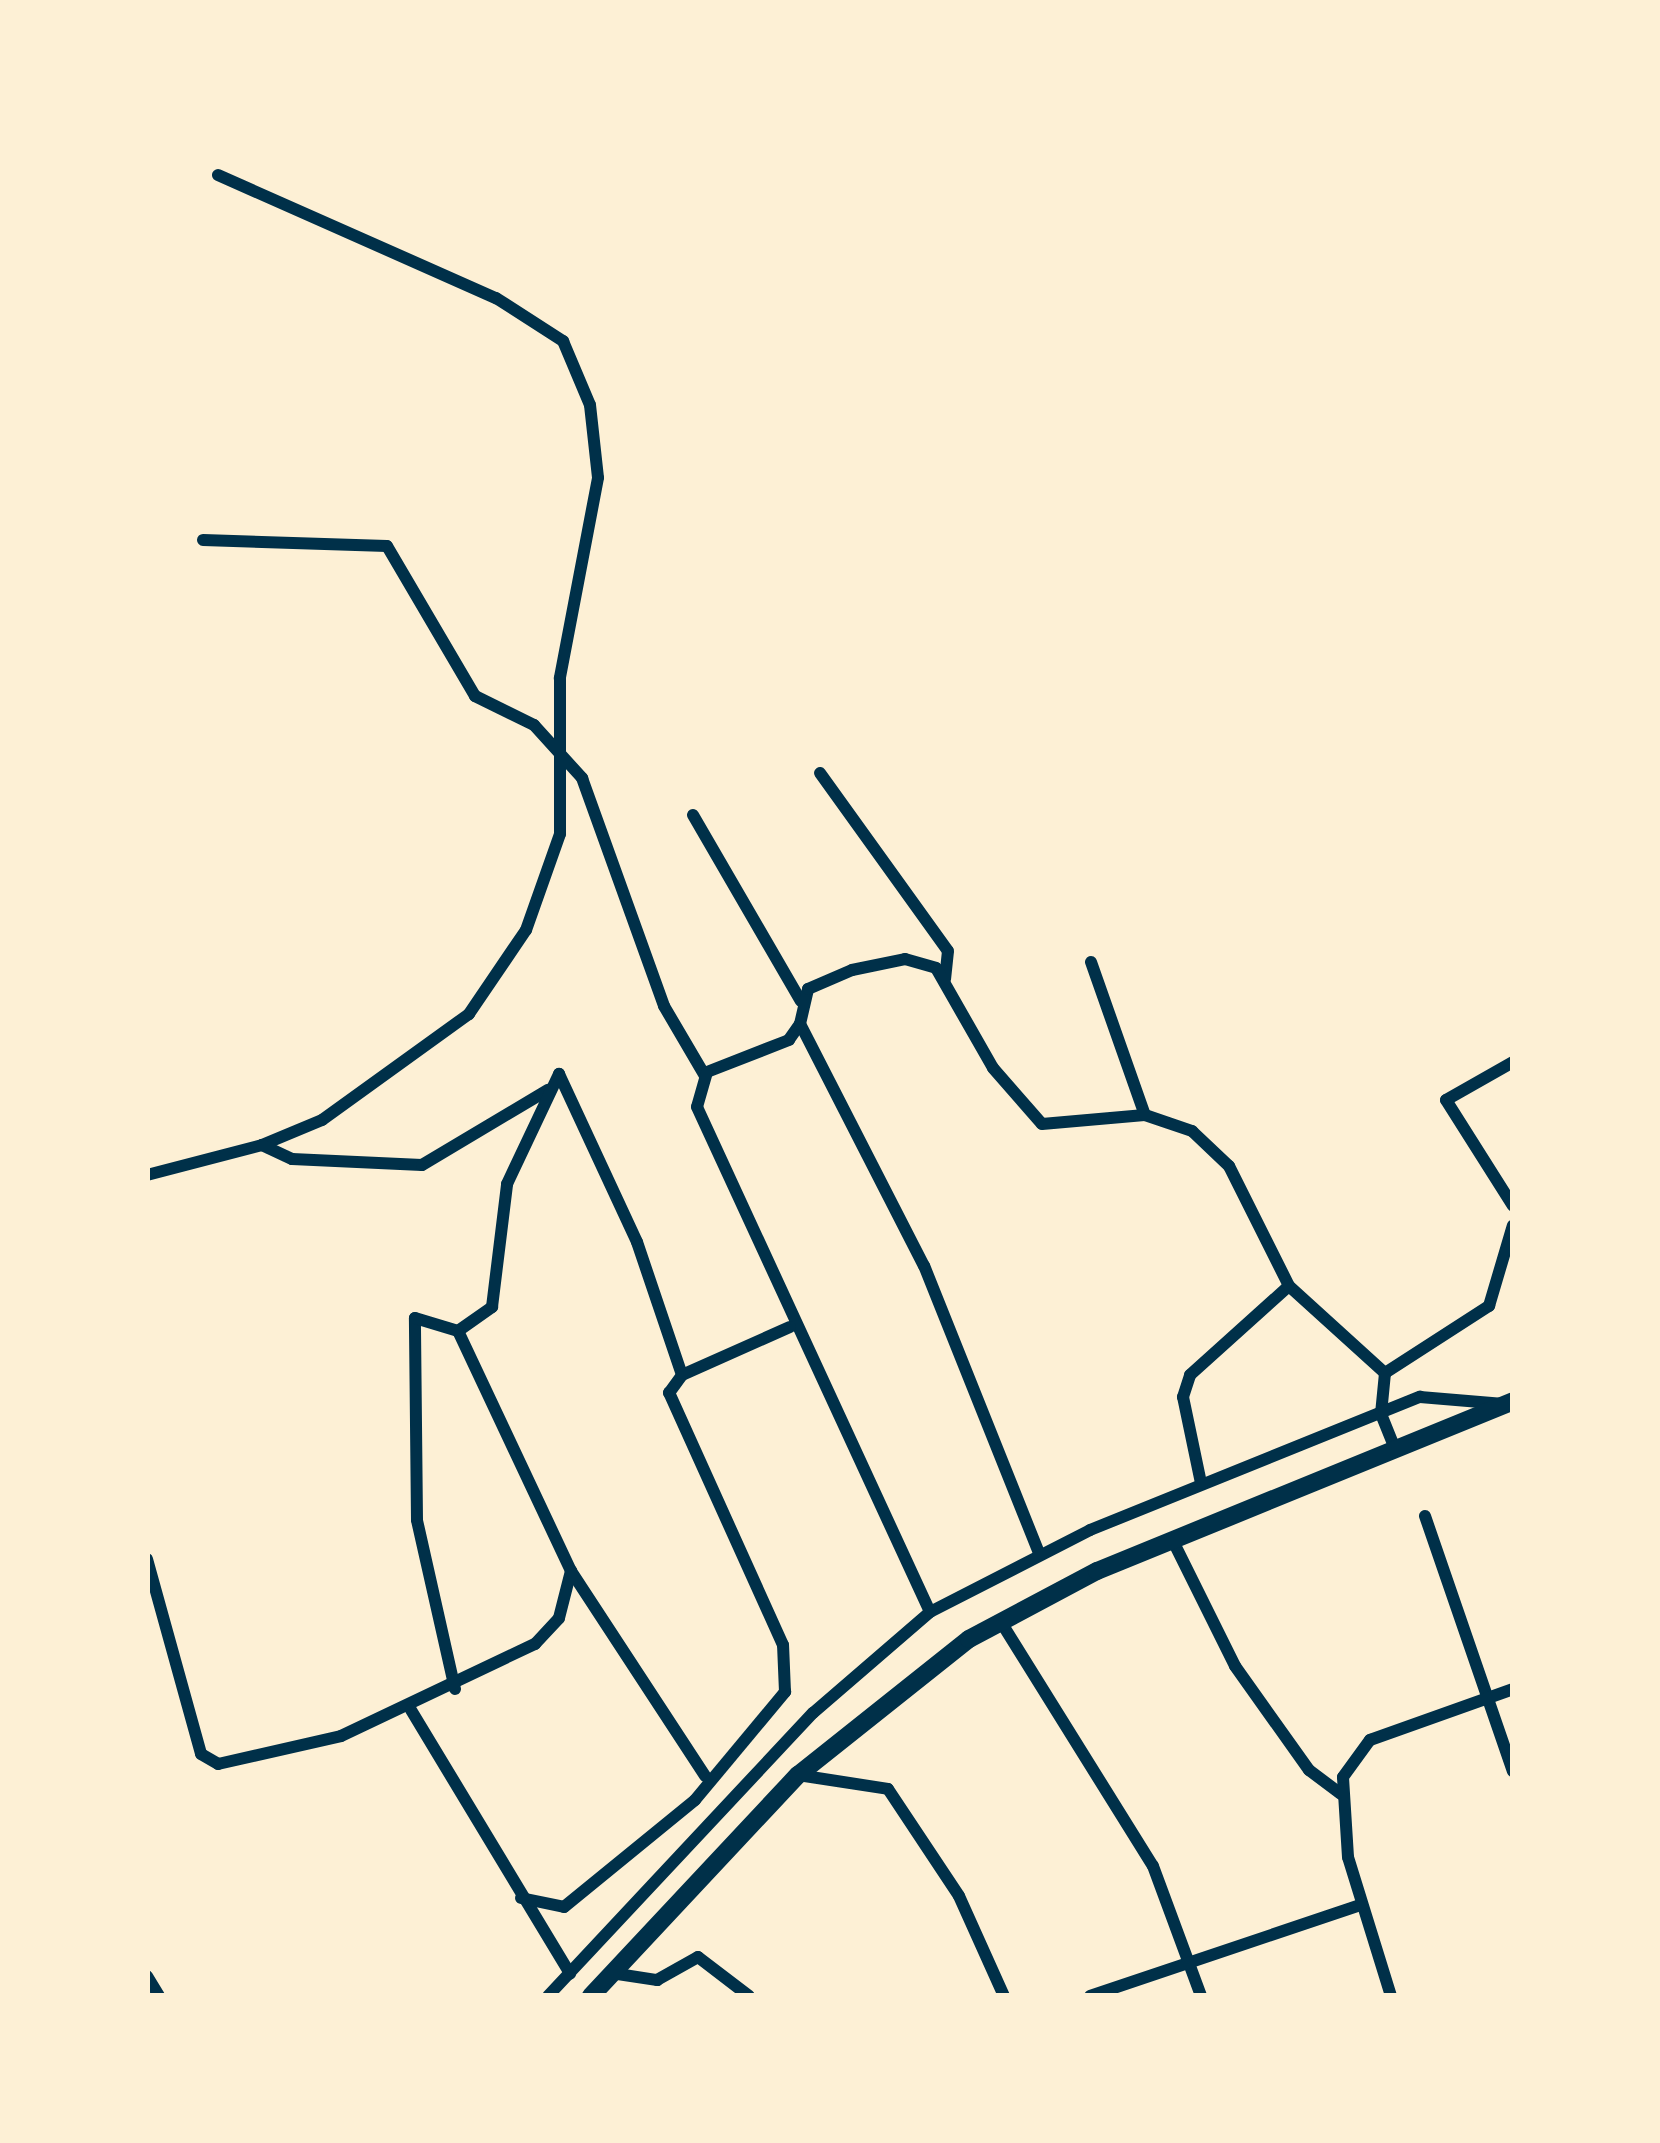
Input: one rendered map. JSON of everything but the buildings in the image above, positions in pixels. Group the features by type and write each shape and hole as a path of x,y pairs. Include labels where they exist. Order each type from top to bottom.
{"main road":[{"path":"591,1996 798,1775 1001,1622 1172,1539 1509,1403"}],"street":[{"path":"147,1175 262,1145 322,1120 469,1014 526,930 560,834 560,678 598,478 590,405 563,341 496,298 218,175"},
{"path":"202,540 387,546 475,696 534,724 582,778 664,1006 705,1076 697,1107 790,1327 930,1612"},
{"path":"820,773 949,951 945,979"},
{"path":"693,815 801,1000 800,1024 924,1266 1039,1553"},
{"path":"801,1000 823,980 892,961 922,962 945,979 993,1068 1042,1124 1145,1114 1192,1131 1229,1166 1289,1286 1384,1373"},
{"path":"1091,962 1145,1114"},
{"path":"705,1076 789,1040 800,1024"},
{"path":"1513,1062 1446,1100 1513,1206"},
{"path":"458,1331 492,1306 507,1184 559,1074 682,1375"},
{"path":"262,1145 292,1159 422,1165 548,1090"},
{"path":"1384,1373 1489,1306 1513,1225"},
{"path":"1201,1483 1183,1397 1190,1375 1289,1286"},
{"path":"454,1689 417,1520 415,1318 458,1331 572,1571 705,1776"},
{"path":"521,1898 564,1907 670,1824 705,1776 766,1724 788,1670 670,1400 682,1375 790,1327"},
{"path":"1384,1373 1381,1414 1394,1447"},
{"path":"548,1996 813,1713 930,1612 1039,1553 1201,1483 1381,1414 1454,1394 1509,1403"},
{"path":"1425,1516 1513,1771"},
{"path":"1172,1539 1235,1666 1309,1770 1341,1794"},
{"path":"147,1559 208,1761 341,1736 454,1689 535,1644 560,1618 572,1571"},
{"path":"1001,1622 1153,1866 1201,1996"},
{"path":"1391,1996 1360,1905 1341,1794 1370,1740 1513,1689"},
{"path":"411,1710 571,1974"},
{"path":"798,1775 888,1789 959,1896 1004,1996"},
{"path":"1090,1996 1360,1905"},
{"path":"611,1973 657,1980 698,1957 748,1996"},
{"path":"147,1976 159,1996"}]}
